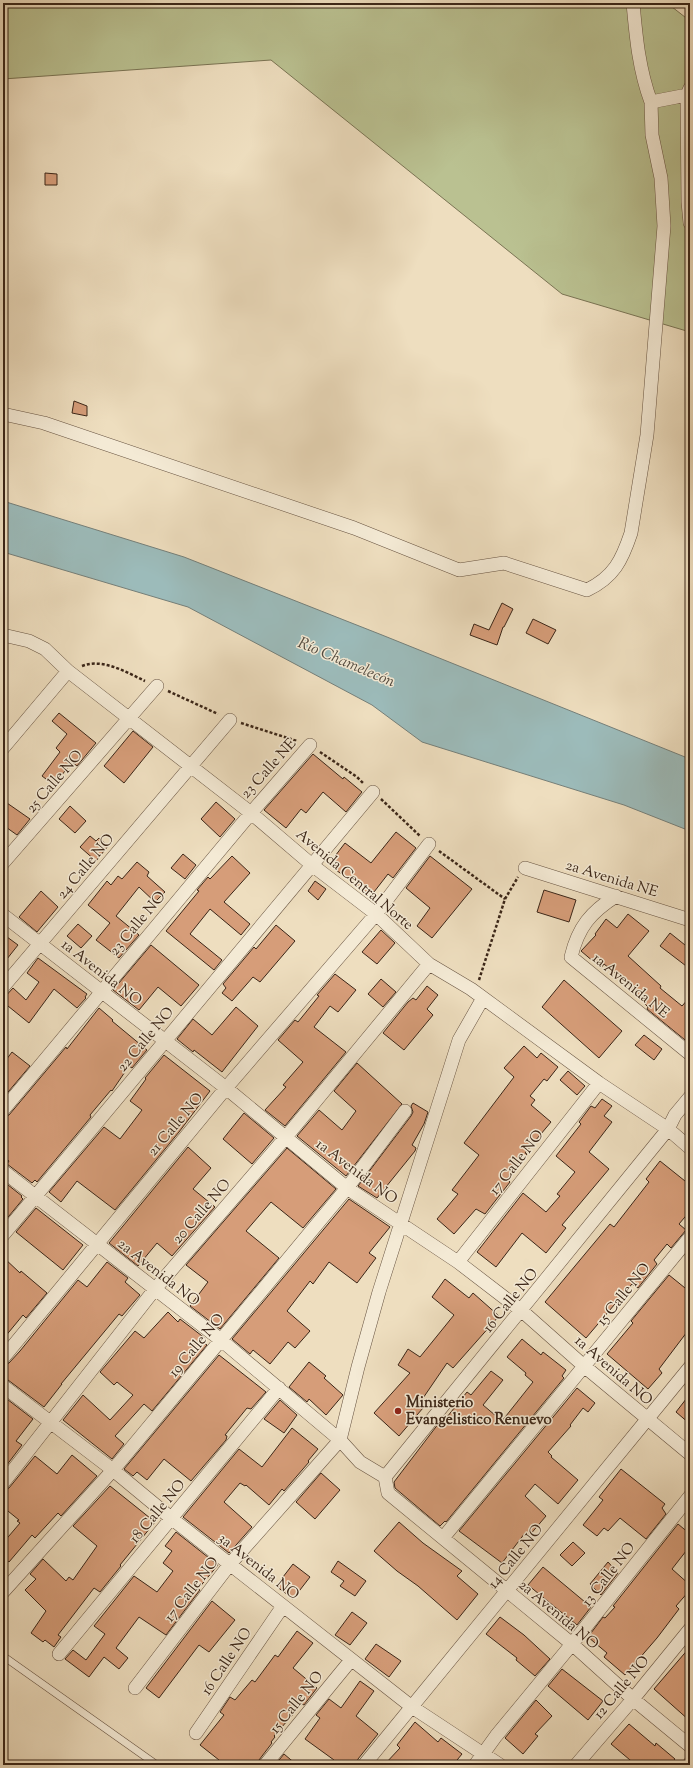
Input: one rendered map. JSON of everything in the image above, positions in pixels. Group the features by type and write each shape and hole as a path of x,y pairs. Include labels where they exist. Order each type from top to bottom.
{"street":[{"path":"3,414 44,423 338,523 459,570 504,563 587,590 597,585 608,577 622,558 631,533 647,435 664,226 661,178 652,135 651,102 643,79 633,3"},
{"path":"651,102 689,91 688,202 690,223"},
{"name":"Avenida Central Norte","path":"3,635 29,641 45,649 68,671 251,813 312,864 376,914 429,964 479,995 599,1083 668,1129 690,1148"},
{"path":"3,748 68,671"},
{"name":"25 Calle NO","path":"3,863 130,719 157,686"},
{"name":"24 Calle NO","path":"3,987 230,720"},
{"name":"23 Calle NE","path":"251,813 310,746"},
{"name":"22 Calle NO","path":"3,1235 373,792"},
{"name":"23 Calle NO","path":"3,1110 251,813"},
{"name":"21 Calle NO","path":"3,1358 226,1088 376,914 429,844"},
{"name":"2a Avenida NE","path":"525,868 690,920"},
{"name":"1a Avenida NE","path":"616,896 599,907 585,923 575,941 571,957 690,1054"},
{"name":"1a Avenida NO","path":"3,916 226,1088 347,1188 458,1262 522,1311 584,1366 690,1454"},
{"name":"20 Calle NO","path":"3,1483 156,1289 286,1137 429,964"},
{"path":"340,1440 358,1367 401,1224 460,1040 479,995"},
{"name":"17 Calle NO","path":"458,1262 599,1083"},
{"name":"16 Calle NO","path":"385,1477 522,1311 668,1129 675,1115 690,1097"},
{"name":"19 Calle NO","path":"3,1592 113,1470 347,1188 405,1111"},
{"name":"2a Avenida NO","path":"3,1171 221,1340 279,1388 340,1440 360,1462 385,1477 388,1493 572,1644 633,1699 690,1746"},
{"name":"15 Calle NO","path":"443,1538 690,1237"},
{"name":"14 Calle NO","path":"364,1765 690,1367"},
{"name":"3a Avenida NO","path":"3,1386 113,1470 171,1518 412,1707 500,1765"},
{"name":"18 Calle NO","path":"59,1654 279,1388"},
{"name":"17 Calle NO","path":"135,1688 230,1564 340,1440"},
{"name":"13 Calle NO","path":"475,1765 496,1736 572,1644 690,1496"},
{"name":"16 Calle NO","path":"196,1733 283,1606"},
{"name":"12 Calle NO","path":"576,1765 633,1699 690,1629"},
{"name":"15 Calle NO","path":"265,1765 351,1660"}],"lane":[{"path":"3,1656 157,1765"}],"path":[{"path":"479,995 505,899 525,868"}],"green space":[{"path":"3,3 667,3 690,21 690,332 562,294 271,60 3,79"}],"water":[{"name":"Río Chamelecón","path":"3,501 184,557 690,759 690,831 624,805 422,742 372,705 188,607 3,552"}],"building":[{"path":"45,173 57,174 57,185 45,185"},
{"path":"74,401 87,406 87,416 72,413"},
{"path":"502,603 513,609 503,627 497,645 470,635 474,624 489,630"},
{"path":"533,619 556,630 548,644 526,633"},
{"path":"59,713 96,743 77,766 72,762 54,785 42,776 60,752 56,748 67,734 52,721"},
{"path":"133,731 153,747 124,783 104,766"},
{"path":"313,754 343,779 344,777 362,792 346,812 323,792 306,813 301,809 286,828 264,810"},
{"path":"216,802 235,819 220,837 201,819"},
{"path":"7,803 30,819 17,835 3,825 3,809"},
{"path":"70,806 86,821 75,833 59,819"},
{"path":"396,832 416,848 393,878 388,874 374,892 370,889 367,893 332,867 335,862 332,860 345,843 371,863"},
{"path":"90,836 96,841 99,838 108,846 96,861 80,847"},
{"path":"183,854 196,865 185,879 171,868"},
{"path":"232,856 250,873 224,902 250,924 241,935 210,909 190,934 222,960 214,970 166,931 199,891 197,890 208,877 210,879"},
{"path":"430,856 472,889 432,938 417,926 430,908 406,888"},
{"path":"137,862 149,872 147,876 165,892 155,902 139,887 116,916 139,935 119,958 96,940 110,923 88,905 107,881 111,885 118,876 122,879"},
{"path":"315,881 326,889 318,900 308,891"},
{"path":"544,890 576,900 569,922 537,912"},
{"path":"41,891 58,907 37,932 19,917"},
{"path":"628,914 649,931 628,956 661,986 660,988 682,1006 690,997 690,1044 647,1009 648,1007 629,988 631,986 604,964 601,968 581,951 596,935 595,934 606,919 617,928"},
{"path":"78,924 92,936 81,948 67,936"},
{"path":"276,925 295,941 260,982 253,977 232,1001 222,993 226,988 223,984 254,947 256,949"},
{"path":"381,930 395,943 377,964 362,952"},
{"path":"670,933 690,949 690,969 660,946"},
{"path":"3,934 18,945 3,964"},
{"path":"151,945 199,985 181,1006 158,987 139,1010 113,990"},
{"path":"38,958 87,994 85,997 86,998 77,1008 54,989 29,1023 3,1002 3,999 13,988 26,1000 39,982 27,973"},
{"path":"335,974 356,990 338,1012 330,1006 314,1027 346,1052 285,1126 265,1110 286,1087 283,1085 303,1062 278,1040 295,1020 298,1022 319,996 317,995"},
{"path":"381,979 396,992 383,1007 368,994"},
{"path":"564,980 622,1031 599,1058 542,1007"},
{"path":"427,986 438,995 427,1009 433,1015 404,1050 383,1033 408,1002 413,998 416,1000"},
{"path":"236,1007 258,1026 222,1072 177,1039 193,1019 212,1035"},
{"path":"99,1008 113,1020 112,1021 147,1050 132,1068 129,1066 112,1091 111,1090 90,1115 91,1117 37,1182 35,1180 32,1183 7,1164 9,1161 3,1156 3,1118 9,1115 66,1047 67,1049"},
{"path":"644,1035 662,1049 654,1060 635,1045"},
{"path":"524,1046 537,1058 541,1053 558,1067 547,1081 544,1079 530,1096 535,1100 531,1105 551,1122 525,1153 527,1154 507,1179 510,1182 485,1214 476,1209 454,1234 437,1219 458,1194 452,1190 479,1155 464,1143 514,1077 504,1068"},
{"path":"12,1052 30,1066 3,1098 3,1064"},
{"path":"164,1055 210,1091 179,1132 115,1210 77,1181 61,1202 49,1192 104,1127 120,1139 142,1110 130,1101 146,1079 145,1078"},
{"path":"357,1063 402,1104 346,1176 297,1136 319,1110 342,1130 356,1111 334,1091"},
{"path":"568,1071 585,1086 577,1095 560,1080"},
{"path":"602,1099 612,1106 604,1116 612,1122 589,1152 609,1169 562,1225 566,1228 546,1253 522,1233 496,1267 477,1252 523,1193 546,1212 560,1196 557,1194 575,1172 556,1156 581,1124 579,1122 591,1106 595,1108"},
{"path":"413,1103 428,1112 424,1124 412,1145 416,1148 415,1151 377,1198 358,1186 411,1116 413,1112 411,1106"},
{"path":"244,1113 274,1138 252,1164 223,1139"},
{"path":"188,1147 211,1168 193,1189 215,1207 172,1256 157,1243 138,1266 109,1243"},
{"path":"287,1148 336,1189 303,1228 271,1202 246,1231 279,1258 220,1329 190,1306 208,1282 186,1265"},
{"path":"660,1161 690,1185 690,1211 679,1224 686,1230 671,1248 667,1244 654,1260 657,1264 638,1288 632,1284 586,1338 545,1302 610,1224 614,1227 649,1182 646,1179"},
{"path":"3,1181 22,1196 21,1197 23,1199 4,1222"},
{"path":"349,1199 390,1227 369,1253 376,1258 357,1283 329,1262 313,1284 310,1281 287,1311 310,1331 295,1348 288,1342 270,1364 253,1350 250,1354 232,1339"},
{"path":"36,1208 83,1245 63,1270 16,1232"},
{"path":"3,1257 20,1273 21,1271 47,1293 26,1318 23,1315 4,1338 7,1341 3,1345"},
{"path":"107,1262 128,1278 125,1282 140,1295 122,1316 119,1314 61,1384 44,1407 8,1380 3,1378 3,1366 9,1363 20,1351 78,1280 87,1287"},
{"path":"669,1275 690,1292 690,1328 659,1369 662,1373 648,1389 607,1354 633,1323 631,1321"},
{"path":"445,1279 469,1298 473,1293 499,1316 453,1368 447,1363 419,1404 423,1408 399,1436 374,1413 410,1373 398,1365 408,1349 420,1357 454,1315 432,1297"},
{"path":"168,1312 178,1322 180,1319 206,1339 203,1342 207,1345 152,1411 144,1404 115,1436 124,1444 112,1459 63,1420 83,1395 110,1420 133,1395 117,1382 114,1385 100,1372 135,1331 144,1338"},
{"path":"522,1339 541,1355 543,1352 566,1370 562,1376 564,1378 446,1522 445,1521 440,1526 395,1488 394,1482 445,1415 447,1417 467,1392 471,1395 491,1371 503,1380 483,1405 502,1421 533,1382 525,1375 526,1373 507,1357"},
{"path":"219,1355 266,1392 251,1409 247,1408 225,1435 227,1436 226,1440 191,1481 164,1459 147,1480 137,1472 133,1476 124,1469"},
{"path":"309,1362 326,1376 324,1378 343,1395 326,1415 309,1399 307,1402 289,1387"},
{"path":"577,1388 595,1403 588,1412 583,1408 570,1425 571,1426 548,1452 552,1456 551,1457 578,1480 558,1504 535,1484 525,1496 546,1516 529,1536 525,1533 502,1563 459,1531"},
{"path":"690,1394 690,1424 676,1412"},
{"path":"3,1396 33,1419 16,1441 22,1445 3,1470"},
{"path":"280,1400 297,1415 284,1433 264,1419"},
{"path":"292,1428 318,1449 284,1491 282,1489 269,1505 246,1485 245,1486 240,1483 224,1502 252,1527 229,1553 183,1517 239,1449 262,1467"},
{"path":"72,1455 97,1476 61,1516 58,1513 35,1538 32,1535 9,1562 3,1557 3,1543 20,1523 17,1521 19,1520 3,1507 3,1491 9,1488 35,1456 57,1474"},
{"path":"621,1469 665,1504 662,1508 666,1514 646,1539 620,1518 608,1531 604,1528 597,1536 583,1525 603,1500 599,1497"},
{"path":"321,1473 340,1490 315,1519 296,1502"},
{"path":"110,1486 155,1522 100,1592 94,1588 58,1635 61,1637 54,1647 45,1640 43,1642 31,1633 46,1611 25,1590 36,1579 30,1574 43,1559 66,1581 69,1577 73,1580 97,1546 73,1526"},
{"path":"399,1522 423,1543 462,1571 457,1576 478,1594 457,1620 418,1586 397,1571 374,1551"},
{"path":"678,1524 690,1534 690,1546 672,1569 690,1585 690,1590 676,1606 679,1609 657,1638 625,1675 604,1657 607,1653 588,1637 603,1617 605,1618 615,1607 613,1606"},
{"path":"176,1532 218,1565 198,1589 200,1590 166,1635 139,1617 116,1648 128,1658 119,1669 104,1657 89,1677 65,1659 73,1650 86,1660 105,1634 94,1626 134,1576 157,1592 173,1571 163,1563 172,1551 165,1546"},
{"path":"573,1542 585,1553 572,1566 560,1555"},
{"path":"338,1561 366,1581 355,1596 340,1586 344,1581 331,1572"},
{"path":"608,1562 618,1573 601,1595 590,1584"},
{"path":"293,1564 310,1577 293,1599 276,1586"},
{"path":"543,1567 591,1607 577,1625 528,1585"},
{"path":"212,1601 235,1620 209,1652 199,1645 159,1698 146,1688"},
{"path":"352,1612 367,1623 350,1645 335,1635"},
{"path":"500,1617 524,1635 550,1659 535,1676 516,1660 517,1658 486,1634"},
{"path":"297,1631 313,1643 293,1668 317,1688 304,1705 302,1704 274,1736 275,1737 271,1742 272,1743 257,1765 215,1765 219,1760 200,1745 224,1715 220,1712 230,1697 235,1700 252,1680 255,1682 275,1655 278,1657"},
{"path":"376,1644 401,1661 389,1677 365,1659"},
{"path":"690,1647 690,1721 654,1689"},
{"path":"562,1669 603,1701 588,1720 548,1686"},
{"path":"360,1681 374,1691 356,1716 378,1734 358,1759 356,1765 331,1765 334,1760 305,1739 320,1718 316,1715 329,1699 341,1708"},
{"path":"536,1700 552,1716 535,1734 538,1736 523,1754 505,1738"},
{"path":"415,1722 438,1742 441,1738 462,1754 453,1765 384,1765 400,1748 397,1745"},
{"path":"629,1724 655,1746 656,1743 675,1759 670,1765 636,1765 611,1744"},
{"path":"284,1754 297,1765 275,1765"}],"place":[{"name":"Ministerio Evangelistico Renuevo","path":"398,1411"}]}
